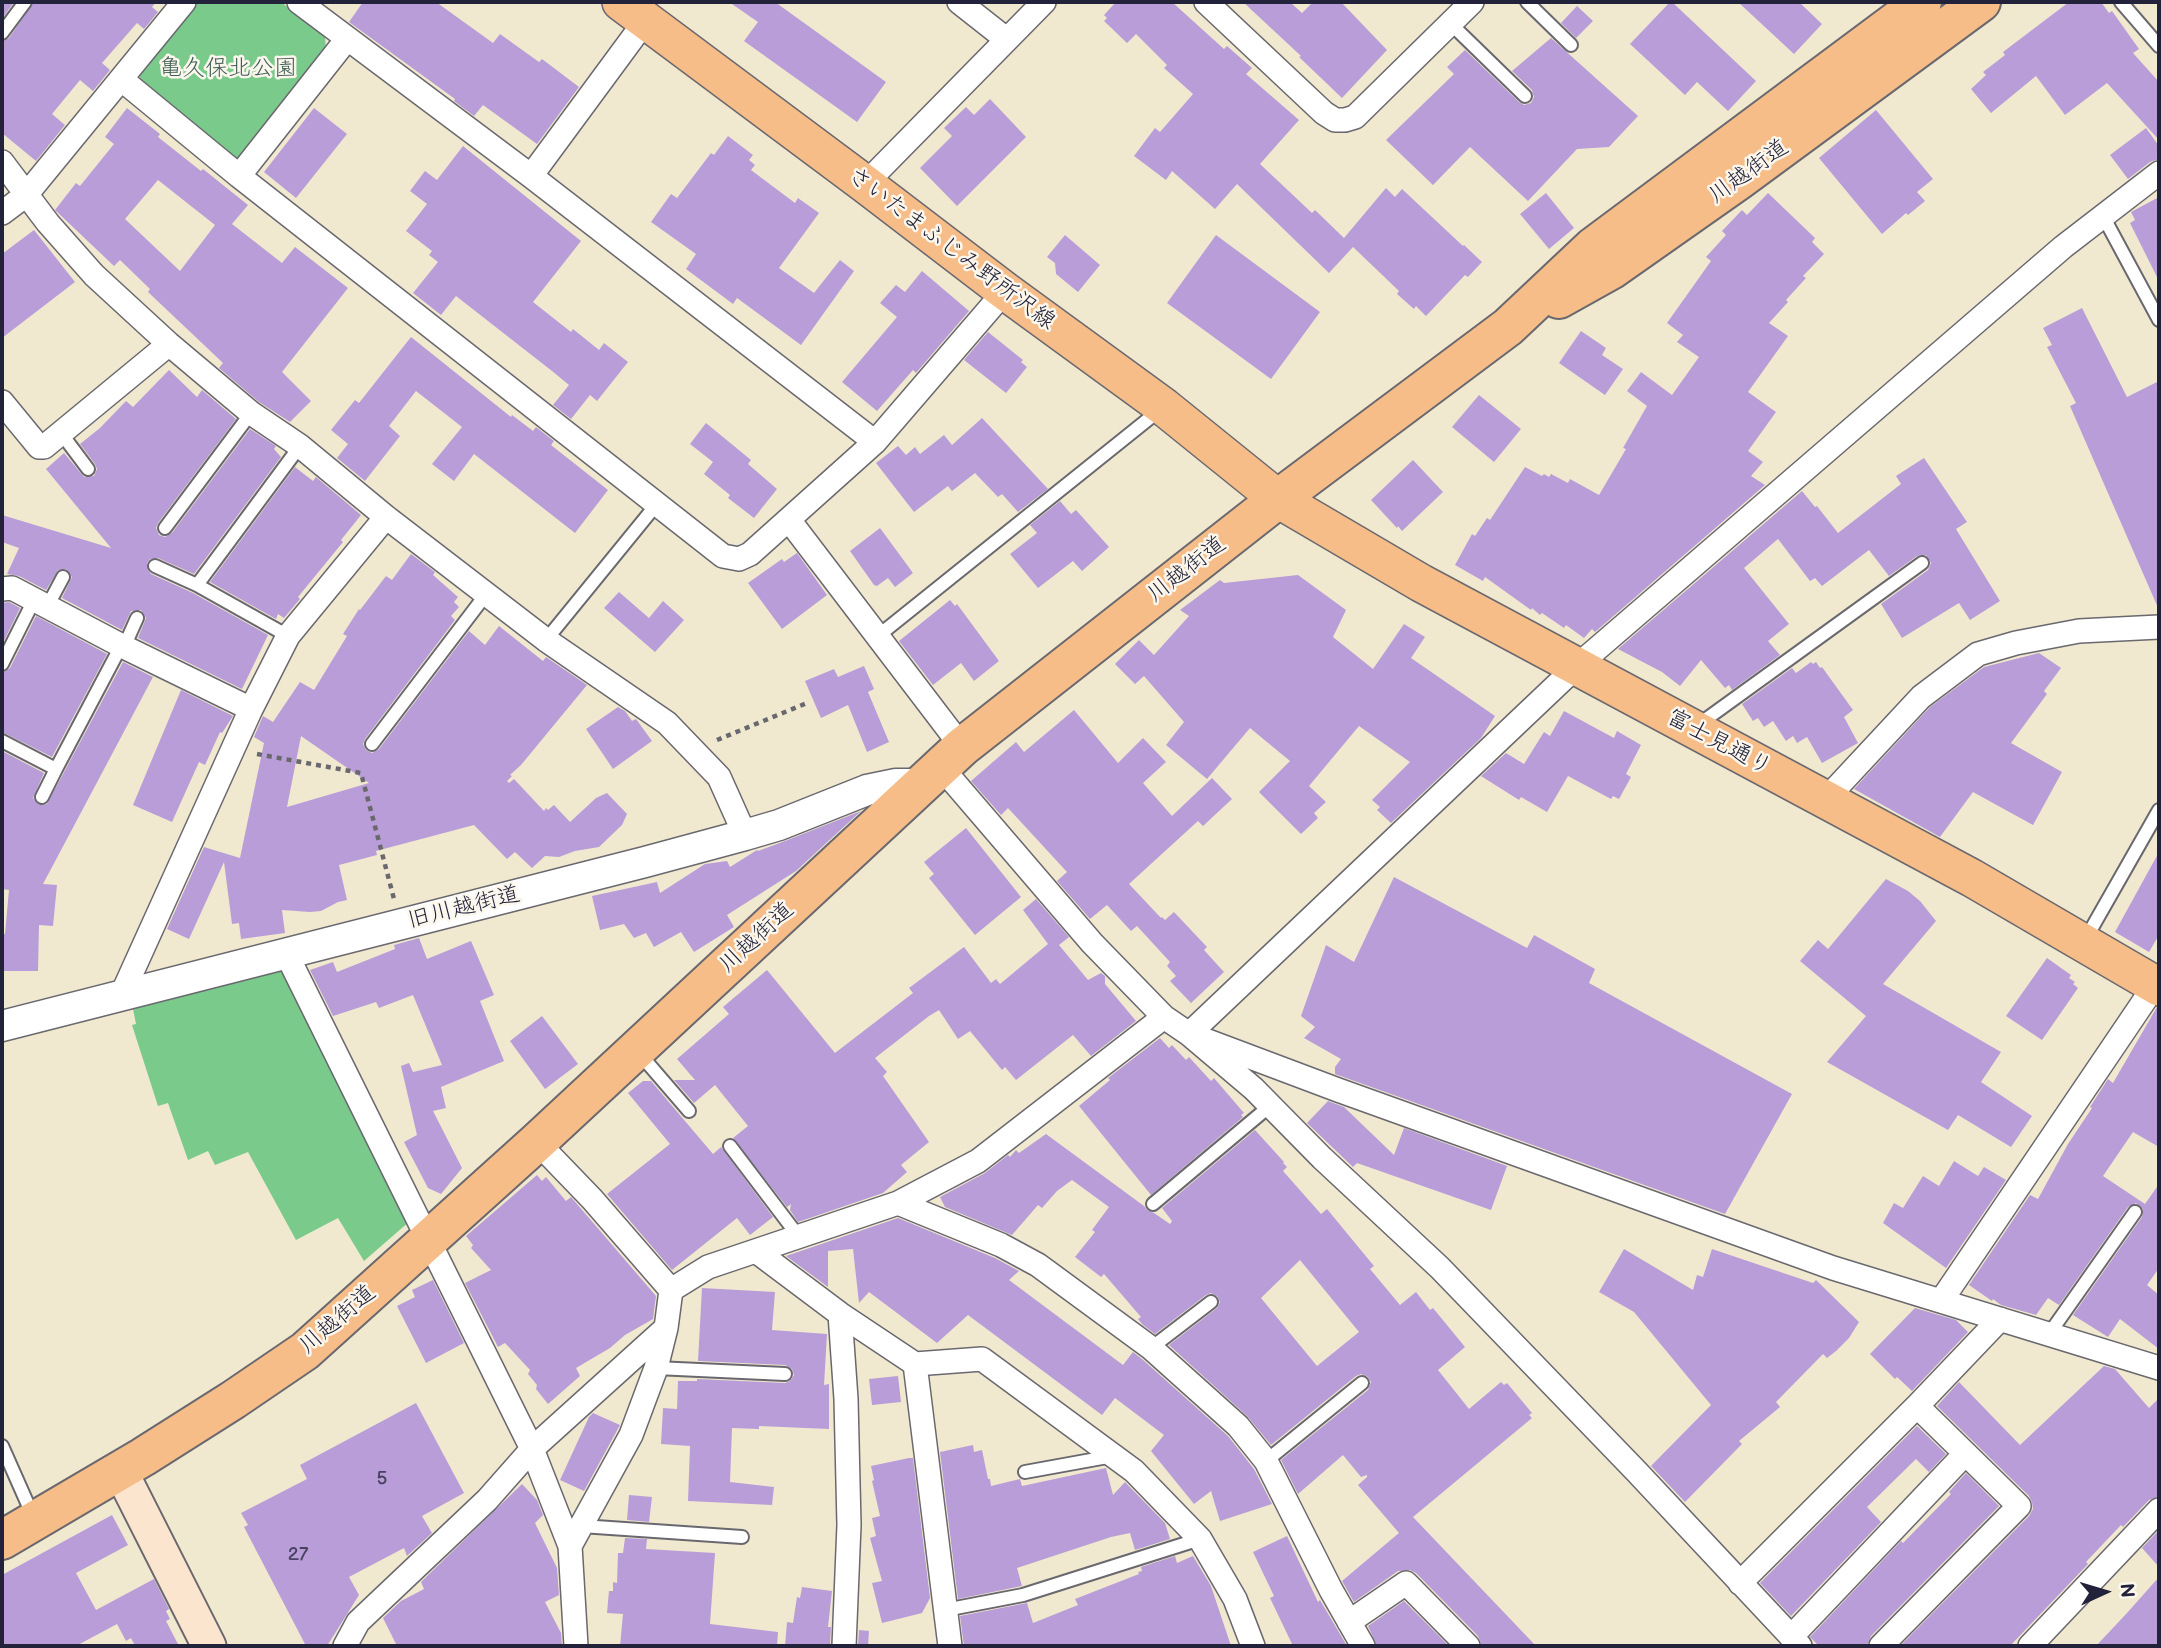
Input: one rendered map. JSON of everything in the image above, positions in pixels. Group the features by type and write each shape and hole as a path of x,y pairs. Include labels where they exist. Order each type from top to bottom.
{"highway":[{"name":"川越街道","path":"2,1540 36,1522 233,1400 305,1351 537,1142 942,766 1278,499 1508,327 1593,247 1922,2"},
{"name":"川越街道","path":"1508,327 1611,270 1837,109 1981,2"}],"main road":[{"name":"さいたまふじみ野所沢線","path":"634,11 1005,291 1164,407 1278,499"},
{"name":"富士見通り","path":"1278,499 1421,583 1972,878 2157,986"},
{"path":"120,1470 209,1646"}],"street":[{"path":"2,213 26,195 184,2"},
{"path":"299,2 531,176 875,442"},
{"path":"959,2 1006,39"},
{"path":"865,184 1044,2"},
{"path":"1206,2 1324,113 1335,120 1355,117 1472,2"},
{"path":"531,176 634,11"},
{"path":"239,176 347,39"},
{"path":"121,79 239,176 723,556 739,559 750,554 875,442 1005,291"},
{"path":"2,162 26,195 94,275 169,344 251,413 300,446 386,517 546,640 667,723 719,777 745,835"},
{"path":"1189,1034 1577,666 2063,247 2159,173"},
{"path":"5,414 39,447 44,447 169,344"},
{"path":"121,994 251,709 288,636 386,517"},
{"path":"789,520 878,636 942,766 1092,943 1164,1017 1189,1034 1271,1105 1322,1158 1440,1268 1636,1471 1795,1642 1965,1454"},
{"path":"2,589 12,587 122,646 251,709"},
{"path":"1826,799 1922,697 1978,654 2016,643 2079,631 2159,627"},
{"name":"旧川越街道","path":"2,1026 645,863 745,835 811,813 867,790 896,785 942,766"},
{"path":"286,953 576,1536 576,1646"},
{"path":"1941,1301 2157,986"},
{"path":"671,1290 708,1267 898,1203 978,1161 1164,1017"},
{"path":"1189,1034 1807,1259 2159,1368"},
{"path":"537,1142 592,1199 671,1290 666,1328 656,1368 631,1435 576,1536"},
{"path":"898,1203 1000,1245 1038,1265 1151,1348 1238,1426 1266,1461 1331,1590 1363,1646"},
{"path":"756,1251 840,1314 915,1364 982,1359 1135,1471 1200,1539 1235,1599 1253,1646"},
{"path":"840,1314 846,1399 849,1525 844,1646"},
{"path":"1740,1583 2000,1320"},
{"path":"345,1646 358,1622 487,1500 532,1449 666,1328"},
{"path":"915,1364 950,1646"},
{"path":"1881,1646 2019,1506 1916,1406"},
{"path":"2030,1646 2159,1510"},
{"path":"1349,1622 1406,1583 1468,1646"}],"lane":[{"path":"2,33 25,2"},
{"path":"1527,2 1571,46"},
{"path":"2121,2 2159,46"},
{"path":"1450,23 1525,96"},
{"path":"2103,216 2159,320"},
{"path":"878,636 1164,407"},
{"path":"165,528 251,413"},
{"path":"61,433 88,469"},
{"path":"197,586 300,446"},
{"path":"546,640 656,505"},
{"path":"1692,729 1922,563"},
{"path":"155,566 288,636"},
{"path":"2,664 40,604 63,577"},
{"path":"372,744 487,593"},
{"path":"42,796 137,618"},
{"path":"2,741 56,768"},
{"path":"2084,943 2159,810"},
{"path":"636,1050 689,1111"},
{"path":"1153,1204 1271,1105"},
{"path":"730,1146 799,1237"},
{"path":"2049,1334 2134,1212"},
{"path":"1151,1348 1211,1302"},
{"path":"656,1368 785,1374"},
{"path":"1266,1461 1362,1383"},
{"path":"2,1446 36,1522"},
{"path":"1025,1472 1114,1456"},
{"path":"576,1536 742,1537"},
{"path":"945,1610 1023,1595 1200,1539"}],"path":[{"path":"692,750 807,703"},
{"path":"233,749 361,773 400,924"}],"green space":[{"name":"亀久保北公園","path":"196,2 281,2 325,35 326,52 245,157 231,158 140,87 140,71"},
{"path":"283,970 410,1221 364,1261 338,1218 296,1240 248,1152 215,1165 208,1151 188,1160 168,1103 158,1106 132,1025 136,1024 133,1009"}],"building":[{"path":"2,2 14,2 2,19"},
{"path":"34,2 156,2 152,7 158,12 144,29 137,23 102,63 110,70 93,91 80,80 52,114 65,125 36,161 2,133 2,42 9,38"},
{"path":"363,2 436,2 493,43 500,34 539,62 542,59 579,87 537,144 483,105 474,116 454,101 455,99 349,22"},
{"path":"729,2 775,2 886,82 857,122 744,41 758,22"},
{"path":"1116,2 1172,2 1224,49 1227,46 1252,68 1246,74 1299,120 1260,164 1312,213 1315,210 1344,238 1386,188 1395,197 1402,189 1482,262 1468,277 1465,275 1426,316 1397,294 1399,291 1353,247 1329,273 1237,184 1215,209 1172,171 1166,180 1134,156 1155,128 1160,132 1193,94 1164,68 1167,65 1136,34 1127,43 1104,21 1107,18 1104,15"},
{"path":"1243,2 1290,2 1302,13 1313,2 1341,2 1387,50 1342,98"},
{"path":"1670,2 1756,81 1728,111 1697,82 1685,95 1630,44"},
{"path":"1738,2 1799,2 1822,24 1794,54"},
{"path":"2069,2 2101,2 2109,13 2112,11 2139,49 2133,53 2159,82 2159,140 2107,83 2065,115 2036,76 1991,113 1971,89 1986,75 1983,72 2005,55 2003,52"},
{"path":"1577,6 1593,21 1576,38 1561,23"},
{"path":"1551,38 1638,116 1609,147 1577,149 1528,201 1470,147 1433,185 1386,140 1454,74 1447,67 1465,50 1519,102 1524,105 1531,103 1534,97 1532,90 1512,71"},
{"path":"990,99 1026,137 957,206 920,168 952,136 944,128 966,107 974,115"},
{"path":"127,108 160,134 158,137 248,205 232,224 282,263 295,247 348,288 282,372 311,401 290,422 259,402 219,368 223,363 148,292 150,289 120,260 114,266 55,210 76,183 80,186 114,144 105,137","holes":["158,180 215,225 180,271 125,219"]},
{"path":"314,108 347,134 296,198 264,172"},
{"path":"1876,110 1933,179 1917,192 1925,201 1882,234 1819,158"},
{"path":"2146,128 2159,146 2159,159 2150,162 2128,179 2110,155"},
{"path":"728,136 753,155 749,160 755,165 751,170 795,203 798,198 819,213 779,268 814,293 840,260 854,271 801,345 737,298 733,304 686,269 696,254 651,222 671,194 677,198 711,153 714,155"},
{"path":"463,146 581,241 533,302 599,350 604,343 628,362 597,401 590,395 571,419 553,405 569,385 552,371 456,296 441,315 413,293 438,262 429,255 432,251 406,231 427,204 410,191 425,171 437,180"},
{"path":"1546,193 1574,228 1549,249 1520,214"},
{"path":"1768,193 1815,238 1812,242 1824,254 1803,276 1806,278 1769,323 1788,336 1748,392 1776,412 1748,451 1763,462 1751,476 1765,485 1595,632 1592,629 1584,638 1566,625 1564,628 1542,613 1540,615 1532,608 1531,610 1485,577 1483,581 1455,565 1472,534 1475,536 1487,518 1490,520 1525,467 1542,476 1544,474 1549,477 1551,474 1568,483 1570,479 1599,495 1647,406 1627,391 1641,372 1672,395 1699,357 1677,342 1683,335 1667,323 1711,261 1706,257 1726,235 1722,231 1742,210 1747,215"},
{"path":"2159,197 2159,281 2130,223 2135,220 2131,212"},
{"path":"34,230 75,282 2,338 2,254"},
{"path":"1065,235 1100,265 1078,292 1056,274 1055,263 1047,257"},
{"path":"1216,235 1320,312 1271,379 1167,303"},
{"path":"922,271 969,311 916,373 913,370 877,411 842,382 897,317 880,303 896,285 905,292"},
{"path":"2082,308 2127,397 2159,381 2159,610 2070,406 2076,403 2047,347 2052,345 2043,328"},
{"path":"1581,331 1606,348 1602,355 1623,369 1605,395 1559,363"},
{"path":"988,332 1023,360 1021,362 1027,367 1006,393 964,360"},
{"path":"411,337 511,417 512,415 533,431 536,427 554,441 551,445 608,490 575,533 474,454 454,481 432,464 462,427 416,391 389,426 400,436 365,481 337,458 348,444 331,430 355,400 359,403"},
{"path":"169,370 197,397 202,390 236,419 158,523 156,528 159,535 165,537 172,533 250,429 276,446 274,449 281,457 194,574 158,558 150,559 147,563 151,574 193,593 268,635 242,689 138,638 146,618 141,610 131,611 122,630 62,598 72,577 66,569 58,570 46,590 19,576 7,574 19,548 2,542 2,515 111,548 46,469 64,453 84,477 94,476 97,469 95,464 80,444 126,401 133,407"},
{"path":"1479,395 1521,429 1494,462 1452,427"},
{"path":"982,418 1048,489 1018,512 1002,494 998,497 975,473 952,491 948,486 914,512 876,463 898,446 906,455 915,447 920,454 944,435 952,445"},
{"path":"706,423 751,460 748,464 777,489 754,518 728,498 730,495 704,474 713,462 690,444"},
{"path":"1924,458 1967,522 1956,529 2000,601 1970,620 1959,603 1902,638 1881,604 1928,570 1931,563 1926,555 1917,556 1889,576 1869,550 1822,586 1815,578 1810,581 1778,539 1744,568 1789,624 1768,641 1780,655 1732,690 1729,685 1725,688 1701,660 1680,686 1662,672 1618,649 1802,491 1838,533 1901,484 1896,476"},
{"path":"1413,460 1443,492 1402,531 1371,500"},
{"path":"295,467 313,481 316,477 361,515 341,540 343,542 298,597 300,599 284,618 278,614 276,619 210,582"},
{"path":"1060,501 1071,514 1076,510 1109,547 1082,571 1073,561 1038,588 1010,554 1037,533 1030,525"},
{"path":"880,528 913,573 895,587 888,578 877,586 874,585 850,551"},
{"path":"797,553 827,595 782,629 748,583 782,559 784,562"},
{"path":"411,554 435,572 433,575 458,597 454,602 459,607 451,616 455,620 365,739 363,744 366,750 372,753 379,749 469,631 485,645 499,626 543,661 546,657 587,685 507,781 509,783 514,779 544,811 554,805 570,822 596,798 607,793 627,814 622,825 599,847 559,857 545,856 532,868 515,852 507,859 474,825 376,851 377,855 339,865 347,900 321,911 282,910 285,933 241,939 239,923 232,924 224,862 189,939 167,929 204,847 240,858 264,743 254,737 263,716 273,722 300,682 314,690 347,636 343,634 359,609 386,576 392,580","holes":["301,736 369,783 287,807"]},
{"path":"1298,575 1346,610 1333,637 1373,669 1404,624 1425,637 1411,658 1495,716 1481,738 1391,823 1377,810 1380,807 1372,800 1410,762 1359,726 1309,786 1326,802 1314,813 1318,818 1301,834 1259,792 1290,761 1250,728 1207,779 1166,745 1184,722 1144,676 1135,684 1115,664 1139,640 1154,655 1189,616 1180,610 1220,580 1224,583"},
{"path":"619,592 649,618 663,601 684,620 655,652 604,608"},
{"path":"950,600 955,606 957,604 999,661 974,681 961,663 933,685 899,641"},
{"path":"9,602 20,608 2,645 2,603"},
{"path":"36,616 107,654 52,757 2,732 2,673 10,668"},
{"path":"2039,653 2061,668 2044,691 2047,694 2011,743 2062,772 2033,825 1973,792 1940,837 1854,789 1930,707 1984,667"},
{"path":"123,662 153,677 43,884 57,885 53,926 39,925 38,971 2,971 2,934 5,934 9,890 2,889 2,751 44,773 33,798 39,805 47,804"},
{"path":"1811,662 1822,667 1853,710 1844,717 1858,743 1822,763 1807,737 1797,743 1793,736 1786,741 1773,721 1764,727 1758,718 1753,721 1742,704 1792,668 1796,673"},
{"path":"864,666 874,689 868,692 889,742 867,752 848,705 821,718 805,681 834,669 838,677"},
{"path":"181,690 233,716 222,733 220,732 205,765 199,762 172,822 133,805"},
{"path":"618,707 625,711 632,721 636,719 652,741 613,769 586,729"},
{"path":"1074,710 1118,763 1143,738 1166,762 1143,783 1172,816 1212,778 1232,799 1203,826 1198,821 1129,884 1161,918 1165,920 1174,912 1207,947 1204,950 1224,972 1191,1003 1170,981 1176,976 1167,966 1170,962 1137,926 1131,931 1107,905 1090,919 1057,881 1067,872 1008,808 1001,815 971,781 1016,742 1024,752"},
{"path":"1564,711 1614,738 1617,731 1641,745 1626,774 1631,777 1619,799 1613,796 1611,799 1568,776 1547,812 1521,797 1519,800 1481,776 1506,753 1524,764 1544,732 1550,736"},
{"path":"861,811 796,871 727,915 734,927 694,952 681,932 654,947 646,933 634,938 624,924 600,930 592,896 657,882 660,893 705,864 727,861 730,867 757,850"},
{"path":"966,828 1021,897 975,935 929,878 934,874 924,862"},
{"path":"2159,852 2159,935 2149,952 2115,932"},
{"path":"1394,877 1527,948 1534,935 1595,969 1589,983 1792,1094 1725,1214 1335,1074 1335,1067 1341,1059 1304,1038 1315,1027 1301,1016 1326,945 1354,962"},
{"path":"1886,879 1920,901 1936,921 1883,984 2001,1052 1981,1082 2032,1116 2011,1147 1958,1115 1948,1130 1827,1062 1866,1016 1800,961 1818,940 1828,949"},
{"path":"1036,899 1069,937 1059,945 1088,980 1101,973 1105,976 1105,984 1136,1021 1091,1056 1073,1035 1016,1080 1005,1067 1002,1070 970,1031 958,1039 939,1010 929,1016 875,1058 887,1072 883,1076 929,1142 901,1165 907,1172 883,1193 798,1222 790,1210 791,1204 787,1207 733,1138 748,1126 715,1085 694,1103 674,1080 695,1080 677,1059 729,1014 723,1007 767,970 835,1053 913,993 909,988 964,947 991,983 996,979 1000,984 1048,944 1023,910"},
{"path":"419,938 427,959 471,941 494,995 480,1001 504,1061 441,1087 446,1108 433,1111 462,1168 441,1194 428,1188 404,1142 417,1135 401,1066 409,1063 413,1072 442,1065 413,995 379,1008 376,1002 333,1016 310,970 333,962 337,972 395,949 394,945"},
{"path":"2047,958 2071,975 2069,978 2078,988 2042,1040 2006,1016"},
{"path":"2157,1007 2159,1147 2133,1132 2103,1176 2145,1204 2159,1184 2159,1268 2147,1285 2159,1295 2159,1349 2120,1319 2108,1337 2073,1315 2142,1217 2143,1209 2136,1203 2128,1207 2059,1305 2048,1298 2036,1315 2001,1305 1993,1299 1992,1301 1969,1285 2030,1195 2038,1199 2068,1144 2092,1108 2090,1107 2108,1079 2113,1083"},
{"path":"542,1016 578,1064 545,1089 510,1041"},
{"path":"1160,1038 1169,1048 1172,1045 1186,1060 1189,1057 1211,1081 1214,1078 1244,1113 1241,1115 1243,1117 1151,1195 1079,1106 1110,1080 1108,1078"},
{"path":"643,1081 651,1081 713,1154 721,1147 773,1217 750,1235 737,1218 672,1270 607,1194 670,1144 628,1093"},
{"path":"1328,1101 1344,1107 1394,1155 1404,1128 1507,1166 1491,1210 1357,1163 1353,1167 1307,1123"},
{"path":"1255,1130 1284,1162 1287,1167 1283,1171 1321,1214 1327,1209 1374,1266 1370,1269 1400,1305 1416,1292 1465,1347 1438,1370 1469,1409 1501,1382 1504,1385 1507,1383 1532,1413 1529,1415 1532,1418 1413,1517 1536,1646 1482,1646 1478,1636 1410,1570 1398,1571 1354,1602 1342,1581 1399,1533 1358,1485 1367,1475 1361,1477 1343,1455 1298,1494 1281,1460 1368,1390 1371,1382 1368,1377 1361,1374 1356,1376 1271,1445 1247,1416 1169,1345 1217,1308 1220,1302 1217,1296 1211,1293 1206,1295 1155,1334 1143,1325 1138,1319 1141,1317 1104,1274 1101,1277 1075,1257 1095,1232 1092,1230 1109,1207 1072,1180 1057,1191 1042,1208 1038,1205 1012,1235 945,1207 940,1197 985,1173 1016,1150 1019,1153 1046,1134 1147,1210 1170,1224 1172,1221 1162,1208","holes":["1300,1260 1359,1332 1317,1366 1261,1298"]},
{"path":"1954,1161 1978,1176 1984,1167 2006,1180 1946,1268 1883,1223 1894,1203 1903,1208 1923,1176 1939,1186"},
{"path":"537,1175 542,1181 546,1177 566,1201 571,1197 656,1296 653,1319 576,1368 580,1376 548,1404 528,1374 530,1370 505,1343 498,1347 465,1283 491,1270 471,1248 473,1245 466,1236"},
{"path":"898,1218 995,1258 1019,1271 1009,1280 1123,1365 1133,1352 1228,1436 1254,1469 1272,1504 1220,1521 1211,1491 1194,1504 1151,1451 1164,1435 1115,1398 1102,1415 968,1315 937,1343 869,1292 859,1303 853,1249 828,1251 828,1287 786,1256"},
{"path":"1624,1249 1693,1290 1697,1275 1703,1277 1712,1249 1813,1283 1816,1280 1859,1322 1849,1338 1836,1351 1827,1358 1823,1354 1776,1402 1780,1407 1739,1441 1742,1444 1685,1502 1651,1466 1711,1405 1634,1312 1599,1292"},
{"path":"433,1280 464,1343 426,1363 397,1306 415,1297 412,1290"},
{"path":"702,1288 775,1292 772,1330 827,1334 824,1385 829,1384 829,1429 759,1426 759,1429 732,1428 730,1482 774,1487 772,1505 688,1501 690,1446 661,1444 663,1408 677,1409 678,1381 697,1379 785,1383 794,1375 792,1369 785,1365 698,1361"},
{"path":"1915,1308 1956,1320 1968,1332 1912,1391 1897,1377 1895,1379 1870,1354"},
{"path":"2104,1366 2115,1369 2149,1408 2159,1398 2159,1496 2149,1500 2123,1527 2121,1525 2010,1646 1900,1646 2033,1509 2029,1496 1937,1406 1959,1382 2020,1445"},
{"path":"898,1376 901,1402 872,1405 869,1379"},
{"path":"416,1403 464,1493 422,1516 432,1533 407,1556 404,1548 349,1577 359,1595 327,1646 306,1646 244,1527 248,1525 241,1513 307,1479 300,1465"},
{"path":"593,1413 620,1425 584,1491 560,1480"},
{"path":"1917,1426 1946,1454 1929,1472 1916,1459 1867,1507 1881,1522 1791,1616 1760,1583"},
{"path":"973,1445 974,1452 982,1450 991,1486 1020,1479 1022,1486 1106,1468 1113,1495 1125,1482 1165,1523 1170,1539 1135,1550 1130,1533 1111,1537 1017,1568 1022,1586 958,1599 940,1452"},
{"path":"913,1458 930,1598 922,1613 882,1623 872,1583 882,1581 870,1538 876,1536 872,1518 880,1516 871,1466"},
{"path":"1966,1473 1999,1506 1871,1636 1867,1646 1819,1646 1810,1637 1901,1541 1903,1543 1951,1494 1949,1492"},
{"path":"522,1484 537,1500 543,1515 535,1523 557,1568 559,1595 545,1602 561,1633 562,1646 397,1646 383,1618 401,1601 424,1589 421,1582"},
{"path":"629,1495 652,1497 649,1522 627,1520"},
{"path":"112,1515 128,1545 76,1573 96,1610 154,1579 169,1609 166,1611 170,1619 166,1621 179,1646 135,1646 131,1638 126,1641 117,1624 76,1646 2,1646 2,1575"},
{"path":"2159,1530 2159,1567 2142,1548"},
{"path":"1287,1536 1318,1602 1320,1600 1347,1646 1293,1646 1270,1598 1274,1596 1253,1552"},
{"path":"625,1538 647,1539 646,1549 715,1553 710,1624 778,1632 777,1646 620,1646 623,1614 607,1613 609,1591 613,1591 613,1582 617,1583 618,1553 623,1553"},
{"path":"1175,1556 1177,1563 1193,1556 1211,1586 1231,1646 964,1646 960,1616 1027,1603 1033,1623 1078,1605 1075,1599 1139,1574 1141,1567"},
{"path":"2159,1577 2159,1646 2096,1646 2127,1613"},
{"path":"802,1587 832,1591 828,1627 831,1627 830,1646 785,1646 787,1622 793,1623 797,1597 800,1598"},
{"path":"1404,1601 1449,1646 1377,1646 1368,1626"},
{"path":"859,1630 869,1631 868,1646 858,1646"}]}
